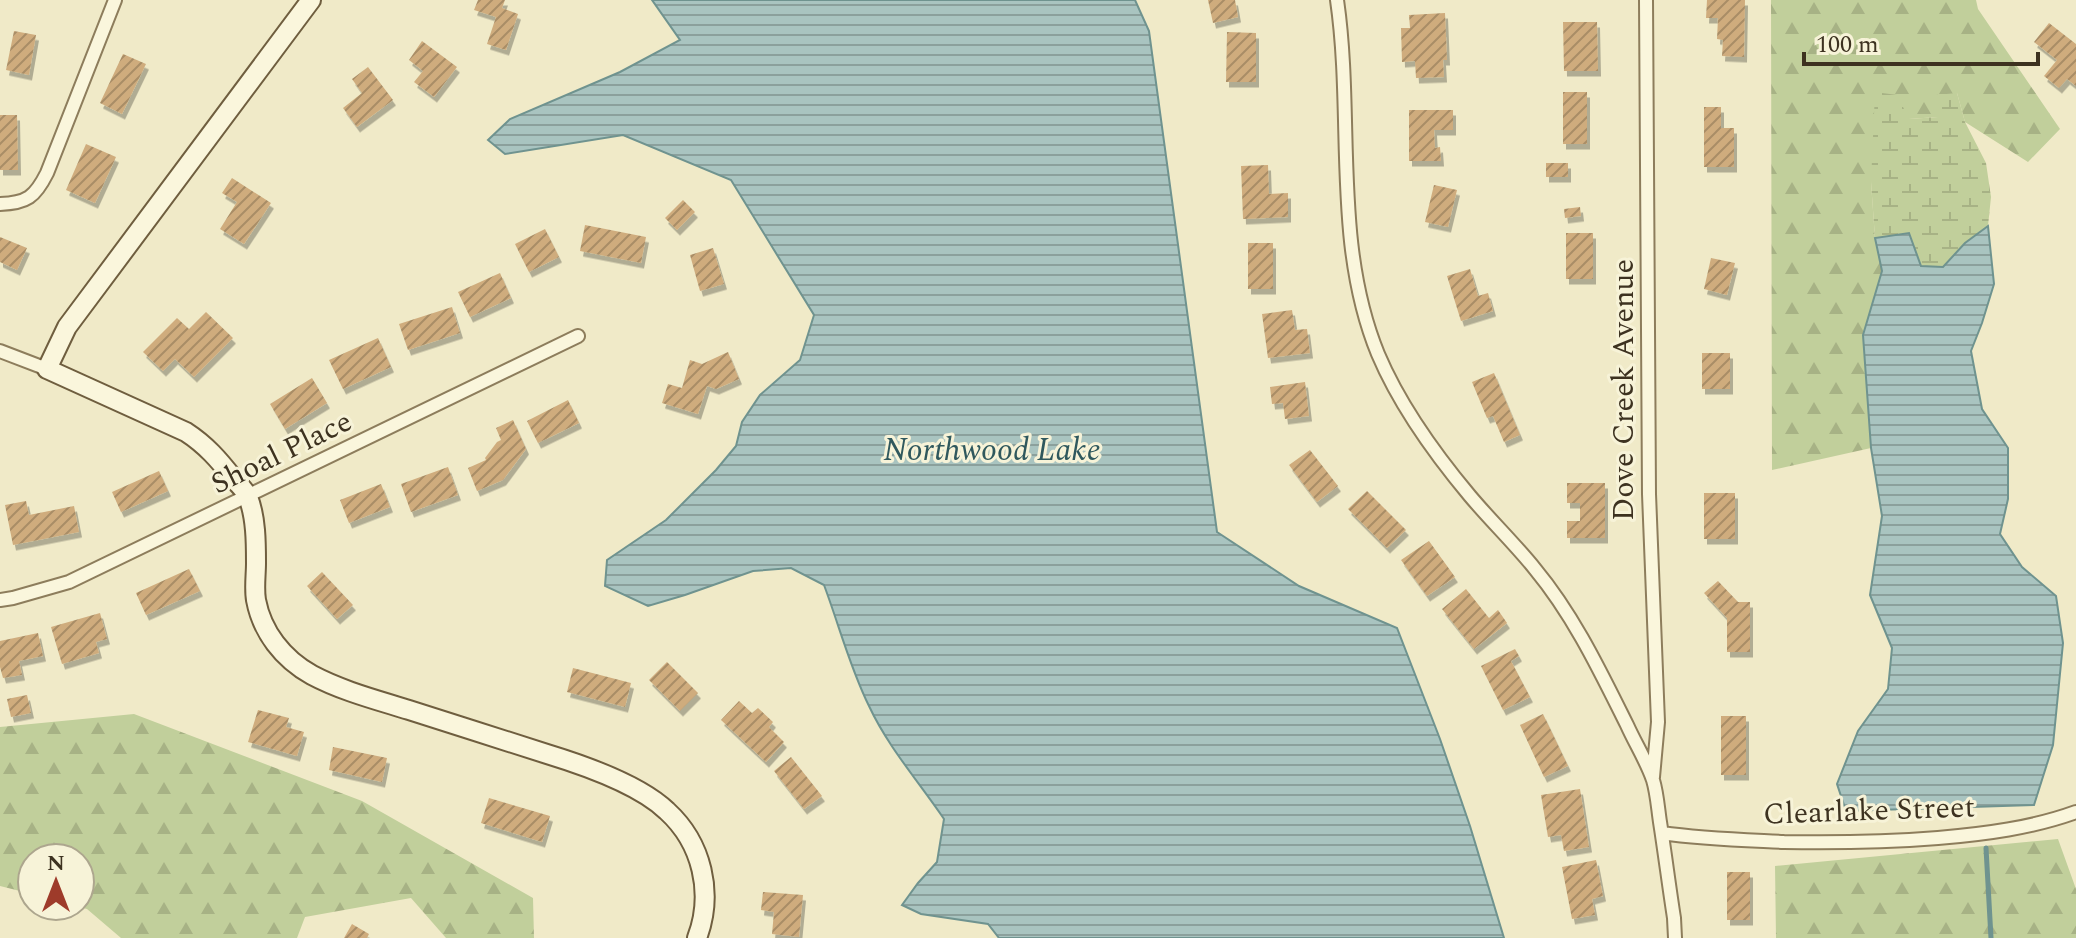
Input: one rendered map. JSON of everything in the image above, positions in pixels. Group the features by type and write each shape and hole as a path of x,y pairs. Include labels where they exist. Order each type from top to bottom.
{"street":[{"path":"0,204 22,202 38,191 115,0"},
{"path":"47,369 67,327 311,0"},
{"path":"1337,0 1356,278 1378,353 1394,388 1424,436 1471,497 1559,599 1606,682 1653,780 1675,938"},
{"name":"Dove Creek Avenue","path":"1646,0 1649,494 1658,722 1653,780"},
{"name":"Shoal Place","path":"0,600 69,582 578,336"},
{"path":"0,351 186,432 216,455 247,496 254,522 256,600 269,636 281,651 310,674 345,689 579,764 650,798 666,809 679,823 698,855 704,874 704,913 697,938"},
{"name":"Clearlake Street","path":"1662,833 1716,839 1845,844 1998,831 2044,823 2076,812"}],"green space":[{"path":"1771,0 1976,0 1978,9 2060,129 2028,162 1965,122 1957,93 1938,117 1909,119 1871,182 1875,238 1882,271 1863,335 1871,448 1772,470"},
{"path":"1875,92 1897,95 1909,119 1938,117 1936,95 1957,93 1965,122 1986,163 1991,197 1988,226 1965,243 1943,267 1921,266 1875,238 1871,182"},
{"path":"134,714 362,801 533,898 534,938 446,938 411,898 305,917 297,938 121,938 96,917 96,842 16,842 16,890 0,886 0,727"},
{"path":"2058,839 2076,889 2076,938 1776,938 1775,866"}],"water":[{"name":"Northwood Lake","path":"652,0 1135,0 1149,31 1217,532 1299,586 1397,628 1440,739 1504,938 999,938 988,924 921,914 902,905 937,862 944,819 894,750 862,692 824,585 791,568 753,571 648,606 605,586 607,560 666,520 736,446 742,422 760,395 800,360 814,315 731,180 623,135 505,154 488,140 510,119 620,72 680,40"},
{"path":"1988,226 1994,284 1971,351 1982,409 2008,448 2008,499 2000,534 2022,567 2056,596 2063,643 2053,745 2034,805 1846,811 1837,784 1858,731 1888,689 1892,648 1870,595 1882,516 1871,448 1863,335 1882,271 1875,238 1909,233 1921,266 1943,267 1965,243"}],"building":[{"path":"478,0 505,0 502,8 518,14 506,50 487,44 496,17 474,10"},
{"path":"1208,0 1235,0 1238,17 1213,23"},
{"path":"1707,0 1745,0 1744,57 1722,56 1723,40 1717,39 1718,18 1706,18"},
{"path":"1445,13 1447,60 1443,60 1444,77 1416,78 1415,61 1402,62 1401,28 1410,28 1409,15"},
{"path":"1563,22 1597,22 1598,71 1564,71"},
{"path":"2049,23 2076,44 2076,86 2067,79 2059,88 2044,76 2057,60 2034,42"},
{"path":"14,31 36,35 29,75 6,70"},
{"path":"1227,32 1256,33 1256,82 1226,82"},
{"path":"422,41 457,67 434,97 414,82 423,71 409,60"},
{"path":"123,54 146,64 122,114 100,103"},
{"path":"368,67 393,100 357,127 343,108 362,93 352,79"},
{"path":"1563,92 1587,92 1587,144 1563,144"},
{"path":"1704,107 1721,107 1721,128 1734,128 1734,167 1704,167"},
{"path":"1409,110 1453,110 1453,130 1434,130 1435,148 1440,147 1441,161 1409,161"},
{"path":"0,115 17,115 18,170 0,170"},
{"path":"86,144 116,157 95,203 66,190"},
{"path":"1546,163 1568,163 1568,177 1546,177"},
{"path":"1268,165 1269,194 1288,193 1288,217 1243,219 1241,166"},
{"path":"232,178 271,203 244,244 220,229 237,202 222,193"},
{"path":"1434,185 1457,190 1448,227 1425,222"},
{"path":"683,200 695,212 677,230 665,218"},
{"path":"1580,207 1581,216 1565,218 1564,209"},
{"path":"585,225 646,237 641,263 580,251"},
{"path":"545,229 559,257 529,272 515,244"},
{"path":"1566,233 1593,233 1593,279 1566,279"},
{"path":"0,237 27,248 17,270 0,262"},
{"path":"1248,243 1273,243 1273,289 1248,289"},
{"path":"713,248 724,284 700,291 690,255"},
{"path":"1711,258 1735,263 1727,295 1704,289"},
{"path":"1470,269 1478,296 1488,293 1493,311 1461,321 1447,276"},
{"path":"500,273 511,298 470,317 458,292"},
{"path":"452,307 460,333 408,350 399,324"},
{"path":"1292,310 1295,330 1307,329 1310,353 1268,358 1262,314"},
{"path":"206,312 233,338 194,377 175,359 163,371 143,352 177,318 189,329"},
{"path":"378,338 391,367 343,389 329,360"},
{"path":"728,352 739,379 716,389 707,386 698,414 662,403 668,384 682,388 690,360 702,364"},
{"path":"1702,353 1730,353 1730,389 1702,389"},
{"path":"1494,373 1520,435 1504,442 1493,416 1487,418 1472,382"},
{"path":"312,378 327,403 285,429 270,404"},
{"path":"1305,382 1309,416 1285,419 1283,403 1272,404 1270,387"},
{"path":"568,400 579,423 538,443 527,421"},
{"path":"513,420 526,449 503,480 477,491 468,468 486,460 501,440 496,428"},
{"path":"1310,450 1338,486 1317,502 1289,465"},
{"path":"448,467 458,495 411,512 401,484"},
{"path":"159,471 168,491 121,512 112,492"},
{"path":"1567,483 1605,483 1605,538 1567,538 1567,521 1580,521 1580,503 1567,503"},
{"path":"381,484 390,507 349,523 340,500"},
{"path":"1367,491 1406,530 1387,548 1348,509"},
{"path":"1704,493 1735,493 1735,539 1704,539"},
{"path":"26,501 29,515 74,506 79,532 13,545 5,505"},
{"path":"1429,541 1455,577 1427,596 1401,560"},
{"path":"189,569 200,591 146,615 136,593"},
{"path":"322,572 353,605 337,619 307,586"},
{"path":"1718,581 1738,602 1750,602 1750,652 1727,652 1727,618 1704,593"},
{"path":"1466,589 1489,618 1498,610 1507,623 1474,649 1442,609"},
{"path":"100,613 107,639 96,642 99,653 62,664 51,627"},
{"path":"38,633 43,656 19,661 22,675 3,678 0,641"},
{"path":"1515,649 1519,656 1511,661 1530,697 1503,710 1481,666"},
{"path":"667,662 698,693 680,711 649,680"},
{"path":"573,668 631,683 625,707 567,692"},
{"path":"27,695 31,713 11,717 7,699"},
{"path":"739,701 752,713 758,708 773,722 769,727 784,742 766,762 721,720"},
{"path":"258,710 289,718 286,727 304,732 297,756 248,742"},
{"path":"1543,714 1568,766 1544,777 1520,725"},
{"path":"1721,716 1746,716 1746,775 1721,775"},
{"path":"333,747 387,758 382,782 329,770"},
{"path":"791,757 822,796 804,809 774,771"},
{"path":"1580,789 1589,847 1564,851 1561,835 1548,837 1541,795"},
{"path":"489,798 550,816 542,842 481,823"},
{"path":"1596,860 1603,896 1592,899 1595,915 1572,919 1562,867"},
{"path":"1727,872 1750,872 1750,920 1727,920"},
{"path":"763,892 803,895 799,937 772,934 774,912 761,910"},
{"path":"352,924 369,934 367,938 344,938"}],"waterway":[{"path":"1986,848 1991,938"}]}
